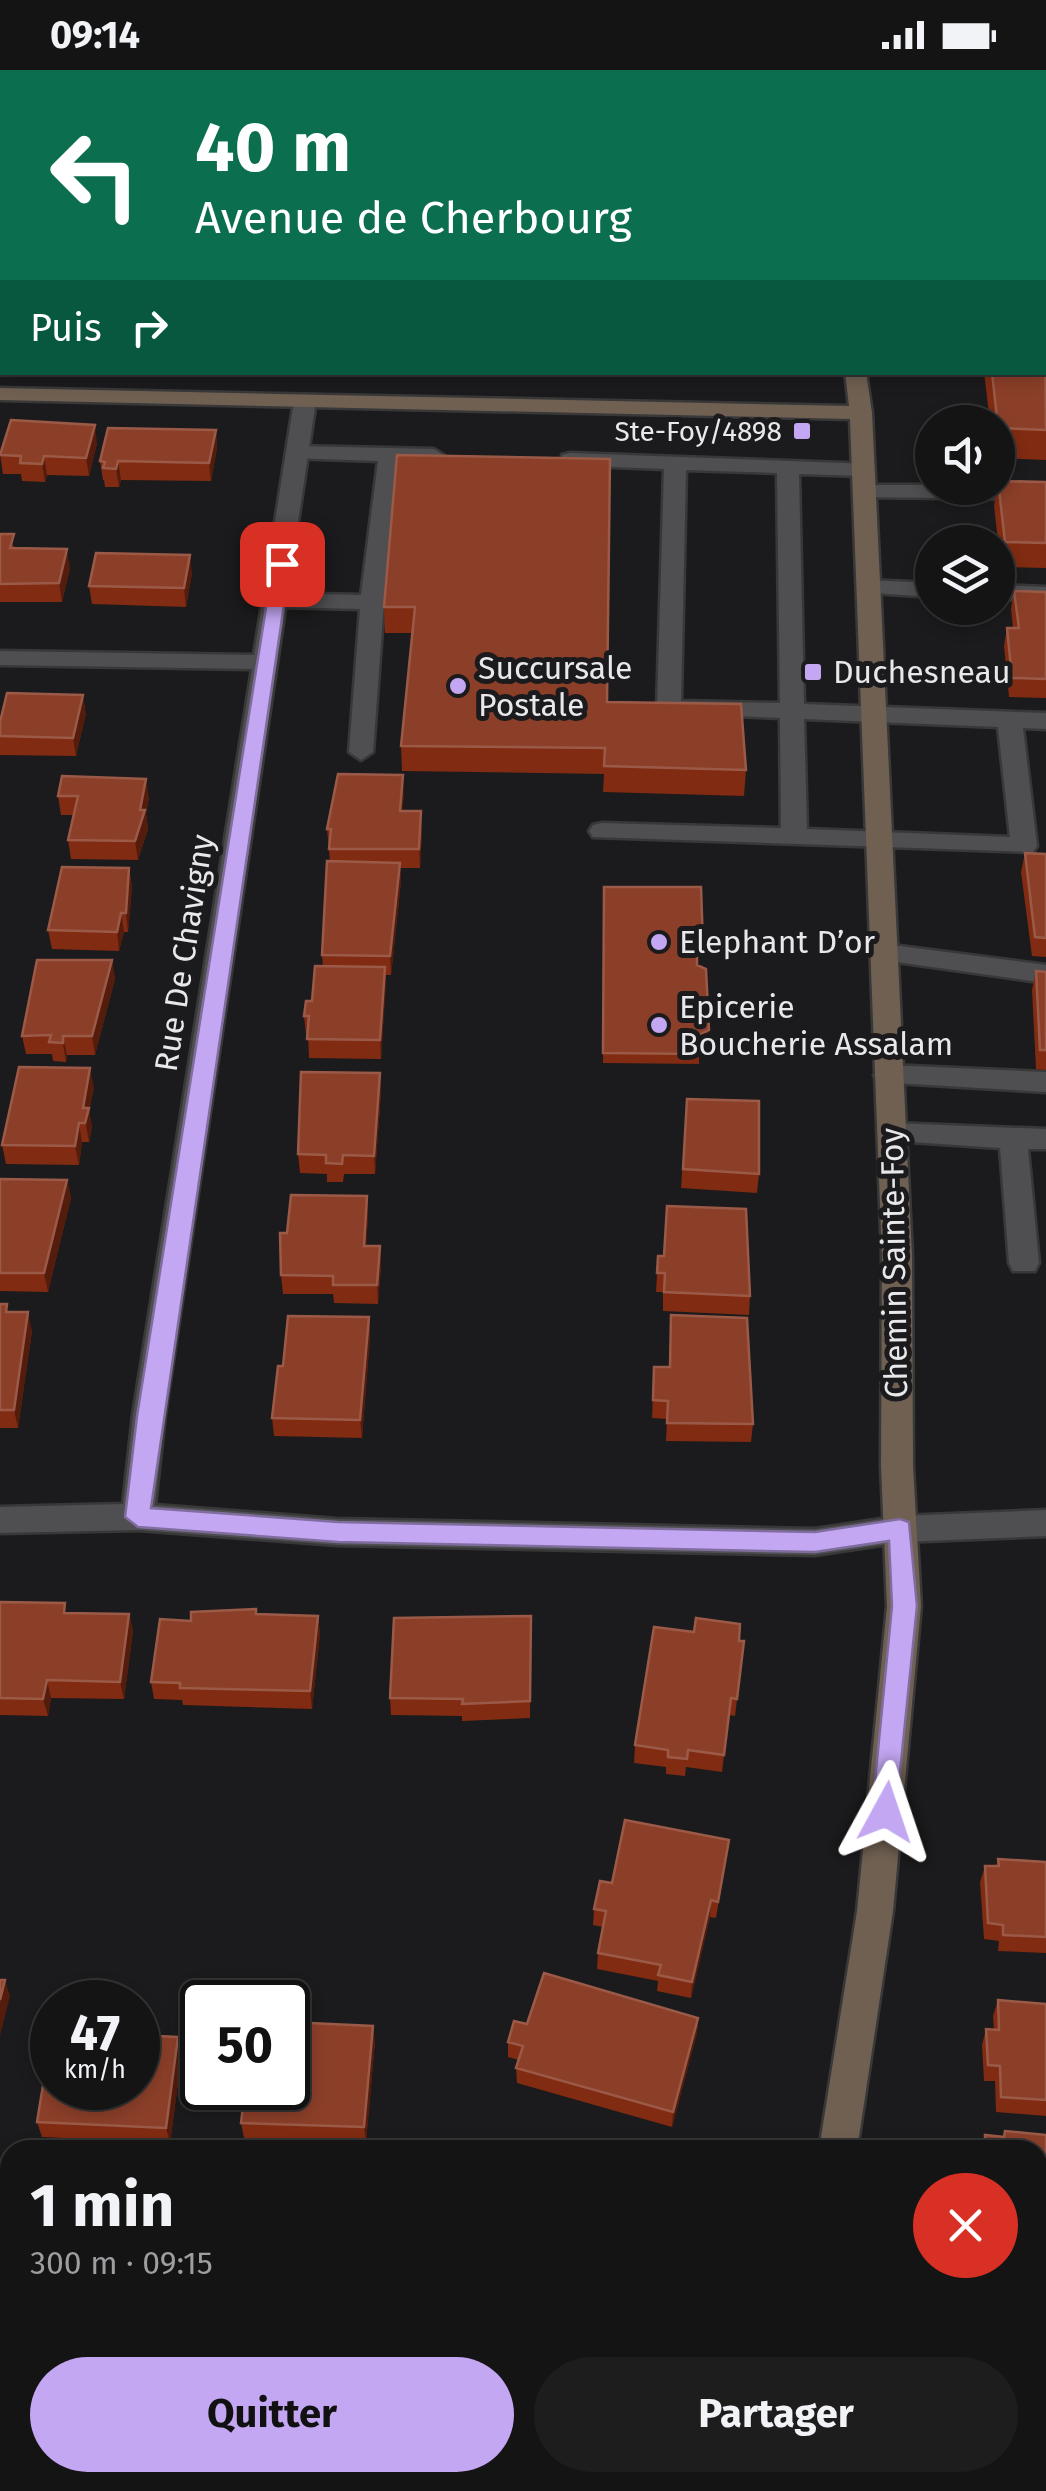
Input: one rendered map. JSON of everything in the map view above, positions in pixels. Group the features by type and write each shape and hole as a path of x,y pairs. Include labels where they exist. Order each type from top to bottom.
{"main road":[{"name":"Chemin Sainte-Foy","path":"839,2140 886,1812 904,1606 892,1133 861,413 855,375"},
{"path":"0,394 861,413"}],"street":[{"name":"Rue De Chavigny","path":"138,1517 305,401"},
{"path":"297,453 466,457"},
{"path":"361,752 372,602 390,455"},
{"path":"542,460 788,466 863,480 1046,492"},
{"path":"675,463 669,708 1046,721"},
{"path":"788,466 794,837"},
{"path":"867,588 915,589"},
{"path":"1015,593 1046,594"},
{"path":"277,600 372,602"},
{"path":"0,658 264,662"},
{"path":"602,831 1024,846 1010,720"},
{"path":"884,953 1046,974"},
{"path":"888,1075 1046,1082"},
{"path":"892,1133 1046,1139"},
{"path":"1013,1138 1024,1263"},
{"path":"0,1520 138,1517 338,1532 815,1542 900,1530 1046,1523"}],"building":[{"path":"992,375 1045,375 1046,430 1015,429 1015,405 996,405"},
{"path":"11,420 95,425 86,458 44,456 42,464 20,463 21,456 0,455"},
{"path":"108,428 216,430 209,463 118,461 116,469 103,468 105,462 100,461"},
{"path":"397,455 610,459 607,702 741,704 746,770 604,766 605,748 401,746 415,607 384,607"},
{"path":"1015,481 1046,482 1046,543 1015,542 1015,525 1003,525 1001,505 1015,505"},
{"path":"0,534 14,534 10,548 67,549 59,583 0,584"},
{"path":"96,553 190,555 184,588 89,586"},
{"path":"1015,591 1046,592 1046,679 1012,678 1007,628 1019,628"},
{"path":"7,693 83,695 73,738 0,736"},
{"path":"338,774 403,775 400,811 421,811 419,849 329,849 331,829 327,829"},
{"path":"62,776 146,779 140,810 145,810 135,841 68,840 78,796 58,796"},
{"path":"1025,853 1046,854 1046,938 1035,937"},
{"path":"327,861 400,863 390,956 322,955"},
{"path":"62,867 129,868 126,913 121,913 117,932 48,930"},
{"path":"604,887 701,887 703,945 697,944 697,965 706,969 709,1030 699,1035 700,1054 603,1053"},
{"path":"37,960 112,960 92,1036 63,1036 63,1043 49,1042 51,1035 22,1036"},
{"path":"315,966 385,967 380,1040 307,1039 309,1016 304,1016 306,1001 312,1001"},
{"path":"1036,971 1046,972 1046,1050 1040,1050"},
{"path":"19,1067 90,1068 83,1108 89,1108 85,1123 79,1123 75,1146 2,1145"},
{"path":"301,1072 380,1073 374,1156 343,1155 342,1164 326,1163 326,1155 298,1154"},
{"path":"687,1099 759,1101 759,1174 683,1169"},
{"path":"0,1179 67,1180 44,1273 0,1273"},
{"path":"291,1195 367,1196 364,1246 380,1246 377,1285 333,1285 333,1276 281,1275 280,1233 287,1233"},
{"path":"667,1206 746,1209 750,1296 664,1292 665,1273 657,1273 658,1256 664,1256"},
{"path":"0,1304 7,1304 6,1312 28,1312 14,1410 0,1410"},
{"path":"671,1315 747,1318 753,1424 667,1423 668,1401 653,1400 654,1367 670,1367"},
{"path":"288,1316 369,1317 360,1420 272,1418"},
{"path":"0,1602 65,1603 64,1613 129,1614 120,1682 47,1680 43,1699 0,1698"},
{"path":"256,1609 256,1614 318,1616 310,1691 180,1688 180,1683 151,1682 160,1619 191,1621 191,1612"},
{"path":"531,1616 530,1701 462,1704 463,1699 390,1698 394,1618"},
{"path":"696,1618 740,1624 739,1641 744,1641 737,1699 731,1698 724,1755 688,1750 687,1759 668,1757 668,1750 635,1745 654,1627 694,1632"},
{"path":"625,1820 729,1840 718,1902 711,1900 692,1982 658,1975 661,1965 598,1953 606,1911 594,1909 600,1881 612,1883"},
{"path":"998,1859 1046,1862 1046,1937 1003,1935 1003,1925 988,1923 985,1866 999,1866"},
{"path":"544,1973 698,2018 673,2112 516,2068 523,2046 508,2042 514,2021 527,2024"},
{"path":"998,2000 1046,2004 1046,2100 1001,2097 1000,2066 988,2065 986,2029 999,2030"},
{"path":"310,2023 373,2026 364,2127 241,2123 242,2110 310,2110"},
{"path":"160,2036 178,2037 166,2128 37,2122 39,2110 160,2110"},
{"path":"1005,2131 1046,2135 1046,2140 985,2140 985,2135 1004,2137"}],"place":[{"name":"Ste-Foy/4898","path":"802,431"},
{"name":"Duchesneau","path":"813,672"},
{"name":"Succursale Postale","path":"458,686"},
{"name":"Elephant D’or","path":"659,942"},
{"name":"Epicerie Boucherie Assalam","path":"659,1025"}],"route":[{"path":"282,564 149,1416 138,1517 338,1532 815,1542 900,1530 904,1606 886,1812"}]}
